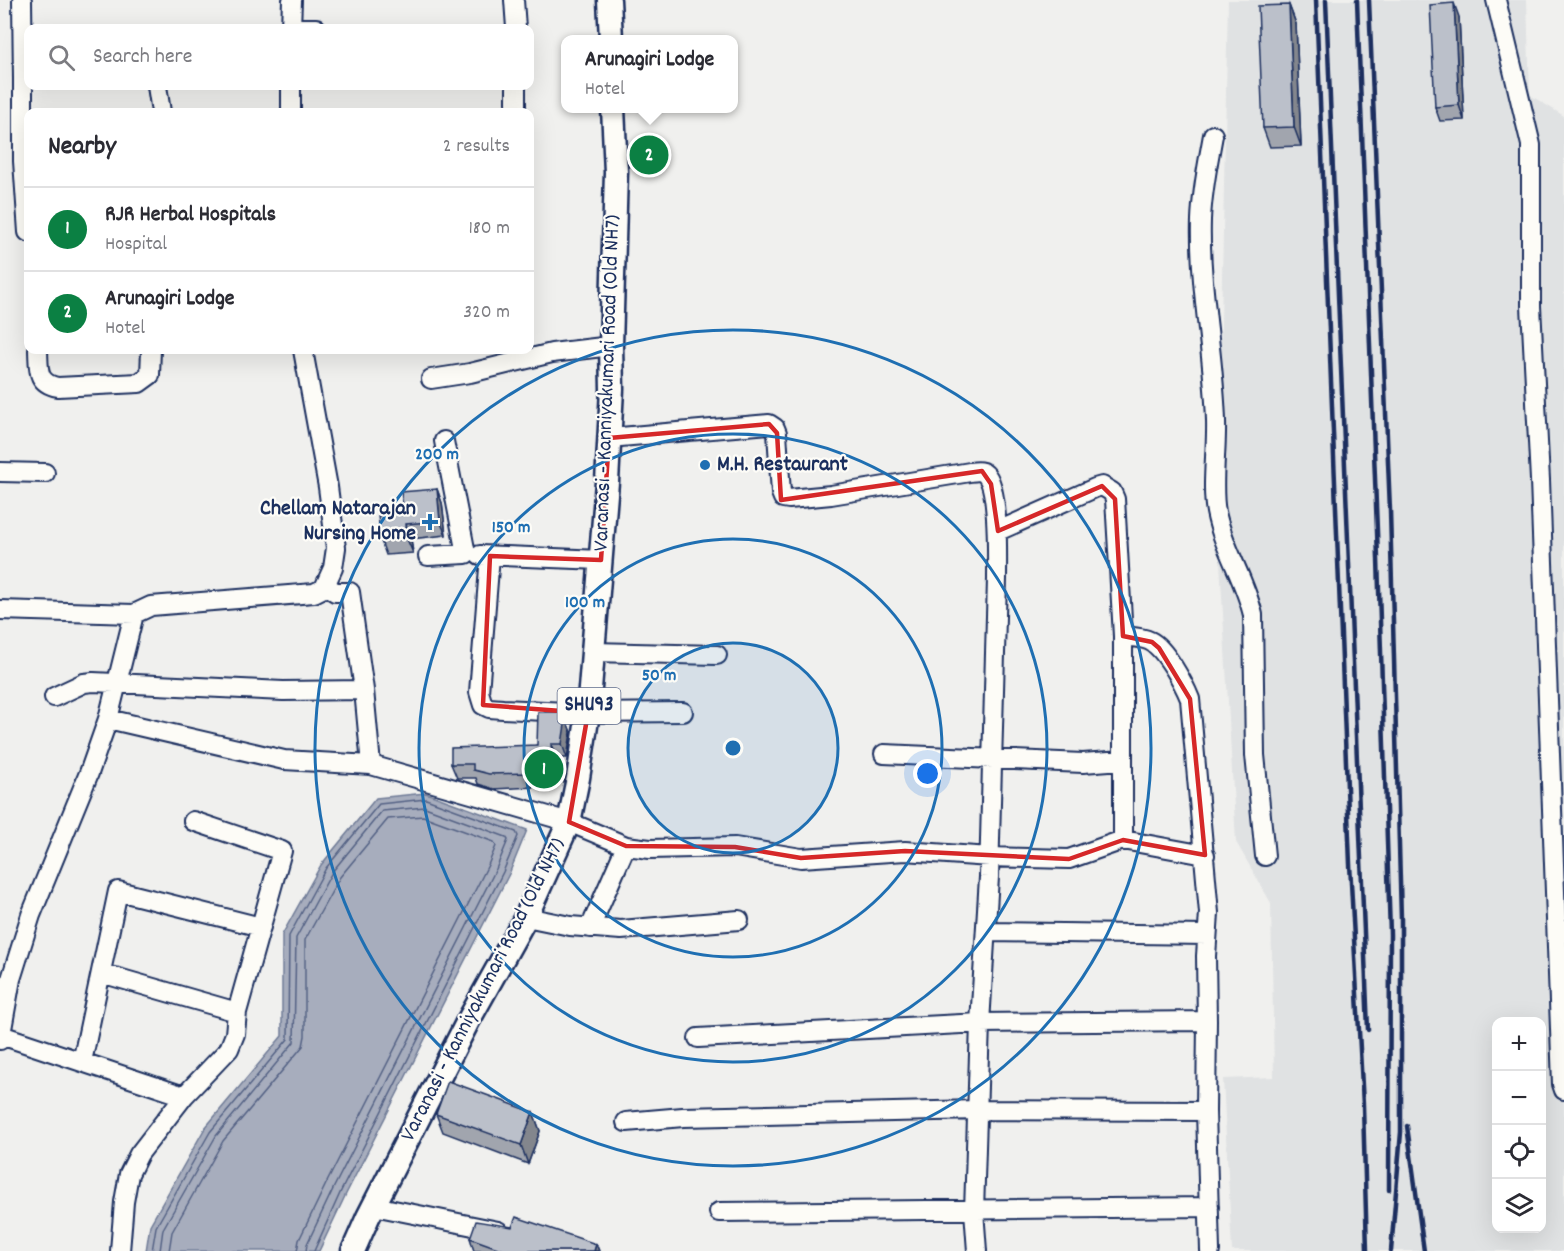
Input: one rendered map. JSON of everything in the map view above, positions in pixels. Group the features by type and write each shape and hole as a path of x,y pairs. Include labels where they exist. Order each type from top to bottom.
{"main road":[{"path":"609,0 611,35"},
{"name":"Varanasi - Kanniyakumari Road (Old NH7)","path":"353,1251 467,1023 526,917 569,822 588,713 609,438 616,172 613,113"}],"street":[{"path":"22,0 24,40"},
{"path":"291,24 292,0"},
{"path":"514,0 516,24"},
{"path":"1496,0 1531,145 1531,306 1540,480 1554,897 1564,1090"},
{"path":"26,90 26,108"},
{"path":"158,90 160,108"},
{"path":"291,90 291,108"},
{"path":"516,90 516,108"},
{"path":"1213,135 1201,220 1216,420 1215,505 1220,530 1249,596 1253,615 1255,755 1264,856"},
{"path":"431,379 470,373 552,353 611,346"},
{"path":"38,354 41,379 47,385 58,387 139,383 150,375 151,354"},
{"path":"0,610 134,614 151,606 314,593 324,588 333,568 336,549 328,487 304,354"},
{"path":"609,438 769,424 775,428 777,433 781,493 783,498 789,499 831,495 982,471 991,484 998,531 990,856 980,1023 974,1211 976,1251"},
{"path":"444,441 466,554"},
{"path":"0,472 45,473"},
{"path":"998,531 1102,486 1108,488 1115,499 1123,636 1123,840"},
{"path":"428,556 466,554 601,560"},
{"path":"490,556 480,700 483,705 503,710 588,713 683,712"},
{"path":"326,585 335,592 350,592 364,690 371,765"},
{"path":"134,614 108,719 89,773 31,915 11,979 1,1037 184,1096"},
{"path":"1123,636 1140,638 1160,648 1190,699 1209,913 1206,1111 1210,1251"},
{"path":"593,652 717,655"},
{"path":"54,697 84,683 283,691 364,690"},
{"path":"108,719 284,760 371,765 569,822 626,846 650,849 735,847 801,858 904,850 1069,859 1123,840 1205,855"},
{"path":"884,754 1083,763 1122,760"},
{"path":"120,1251 129,1174 138,1154 184,1096 229,1049 235,1034 237,1012 282,851 193,820"},
{"path":"590,928 626,846"},
{"path":"82,1062 118,891 261,927"},
{"path":"526,917 590,928 621,930 739,920"},
{"path":"986,932 1207,934"},
{"path":"101,973 237,1012"},
{"path":"698,1038 980,1023 1207,1021"},
{"path":"626,1122 682,1117 978,1110 1206,1111"},
{"path":"374,1206 457,1224 508,1232"},
{"path":"719,1212 1209,1208"}],"highlighted area":[{"path":"769,424 777,433 781,500 982,471 991,484 998,531 1102,486 1115,499 1123,636 1152,642 1159,648 1190,699 1205,855 1123,840 1069,859 905,851 801,858 735,847 626,846 569,822 588,713 483,705 490,556 601,560 609,438"}],"shaded area":[{"path":"1228,0 1527,0 1530,95 1564,116 1564,1251 1232,1251 1223,1079 1274,1077 1271,903 1236,842 1217,509"}],"water":[{"path":"426,793 527,830 509,874 319,1251 146,1251 150,1225 205,1128 282,1036 282,935 321,865 376,798"}],"building":[{"path":"1454,3 1459,105 1435,107 1430,5"},
{"path":"1289,5 1294,127 1263,128 1258,6"},
{"path":"437,489 440,521 406,524 407,539 381,541 378,516 404,513 401,492"},
{"path":"538,712 563,712 563,718 566,718 562,744 551,744 552,763 528,764 528,773 489,774 473,770 473,764 451,764 451,748 537,745"},
{"path":"448,1081 533,1112 521,1145 436,1114"},
{"path":"516,1217 596,1244 594,1251 506,1251 470,1238 476,1221 512,1227"}],"railway":[{"path":"1316,0 1350,864 1363,1105 1367,1251"},
{"path":"1326,0 1368,1030"},
{"path":"1357,0 1390,934 1389,1190"},
{"path":"1369,0 1390,510 1401,919 1401,1132 1391,1251"},
{"path":"1407,1126 1424,1251"}],"place":[{"name":"Arunagiri Lodge","path":"649,155"},
{"name":"M.H. Restaurant","path":"705,465"},
{"name":"Chellam Natarajan Nursing Home","path":"430,522"},
{"name":"RJR Herbal Hospitals","path":"544,769"}]}
